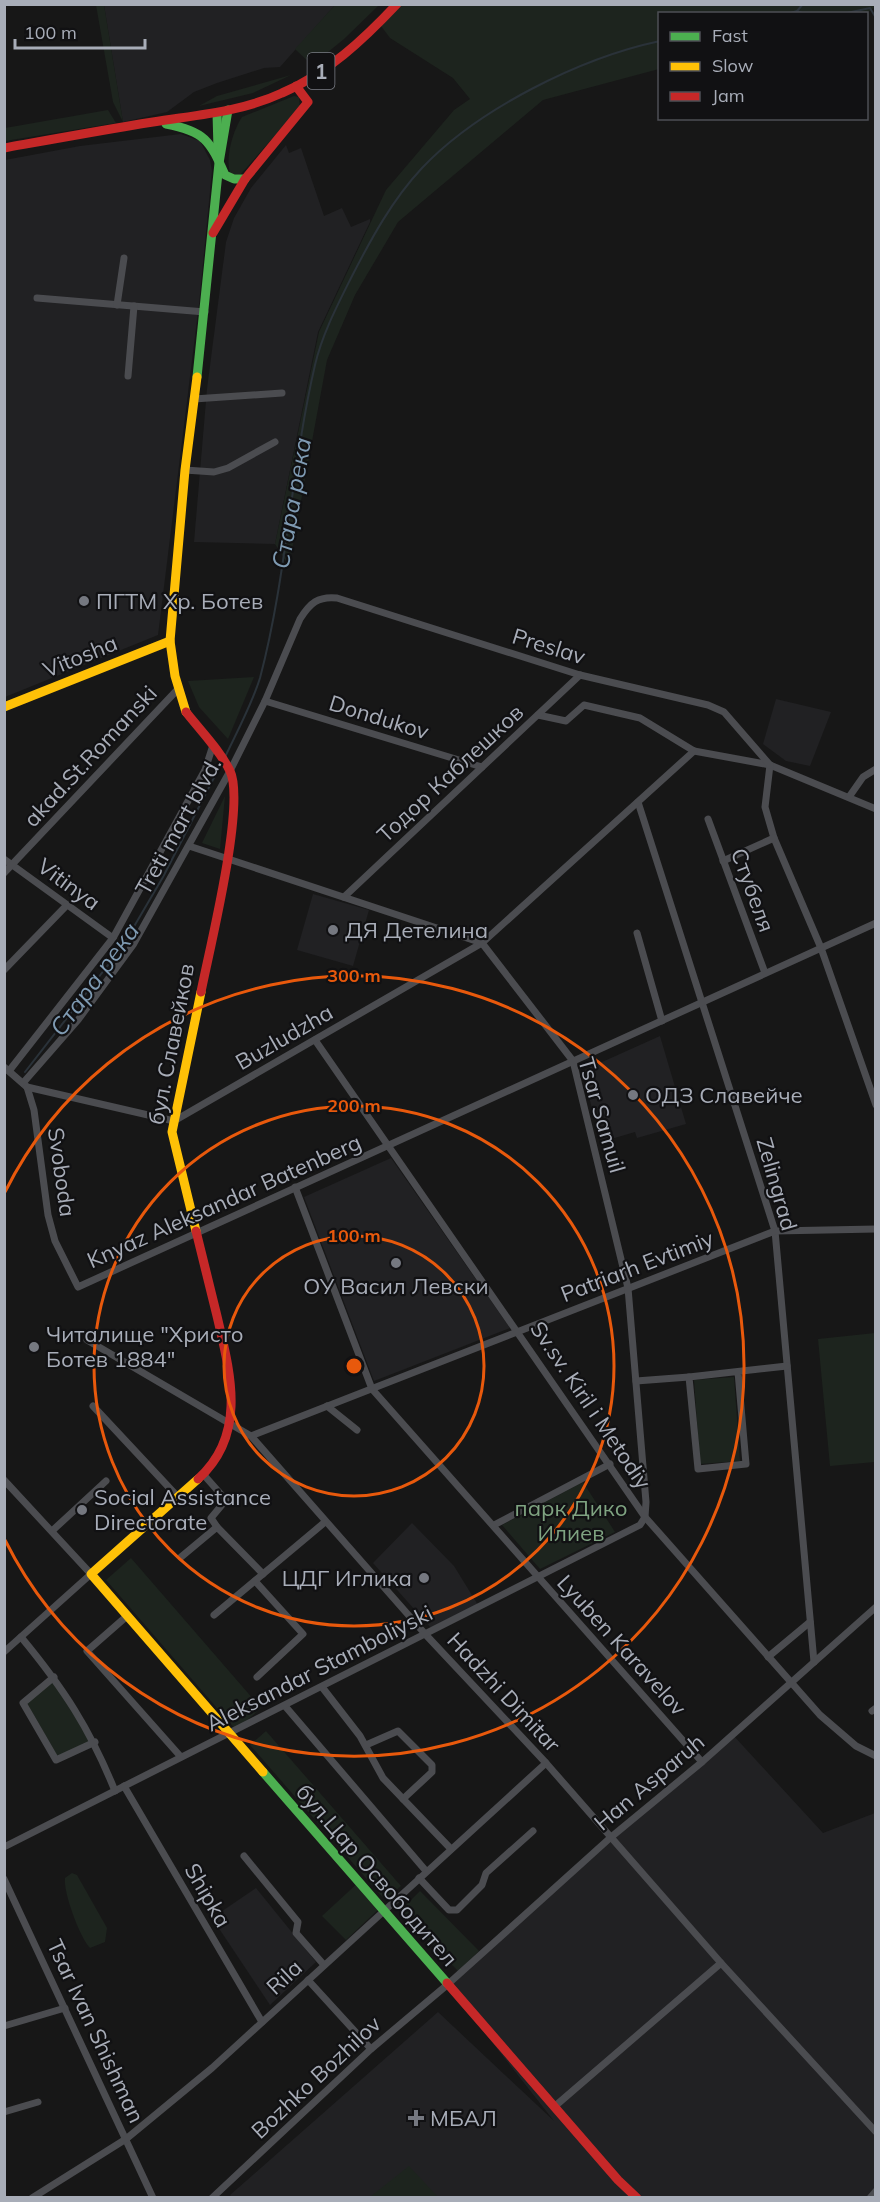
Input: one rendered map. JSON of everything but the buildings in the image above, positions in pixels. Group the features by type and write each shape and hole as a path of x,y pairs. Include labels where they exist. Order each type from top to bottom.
{"street":[{"name":"1","path":"4,148 217,113 296,86 341,59 365,39 397,4"},
{"path":"213,233 245,179 308,102 296,86"},
{"path":"228,110 219,163 206,312 185,470 170,641 178,689 186,711 228,768"},
{"path":"217,113 219,163"},
{"path":"154,122 201,132 210,141 219,163 229,177 245,179"},
{"path":"117,305 124,258"},
{"path":"37,298 206,312"},
{"path":"128,376 134,306"},
{"path":"194,399 282,393"},
{"path":"185,470 214,472 228,468 275,442"},
{"name":"Preslav","path":"317,600 325,597 337,598 580,675 708,705 724,712 759,749 770,765"},
{"name":"Treti mart blvd.","path":"25,1085 128,953 189,846 228,768 266,701 300,619 308,606 317,600"},
{"name":"Vitosha","path":"4,707 170,641"},
{"name":"Тодор Каблешков","path":"344,897 580,675"},
{"name":"akad.St.Romanski","path":"4,873 178,689"},
{"name":"Dondukov","path":"266,701 482,767"},
{"path":"538,715 566,721 584,705 640,718 694,751 770,765 876,809"},
{"name":"Treti mart blvd.","path":"7,1069 113,938 205,770 213,745"},
{"name":"Buzludzha","path":"174,1121 482,943 694,751"},
{"path":"770,765 765,807 774,838 821,948 876,1105"},
{"name":"бул. Славейков","path":"203,1474 220,1449 230,1426 233,1399 232,1379 173,1144 174,1121 228,858 234,787 228,768"},
{"path":"849,797 863,777 876,770"},
{"name":"Zelingrad","path":"638,802 775,1231 814,1662"},
{"name":"Стубеля","path":"708,819 765,973"},
{"path":"723,861 774,838"},
{"path":"189,846 482,943"},
{"name":"Vitinya","path":"4,859 113,938"},
{"path":"4,970 66,906"},
{"name":"Knyaz Aleksandar Batenberg","path":"78,1287 876,923"},
{"path":"638,933 662,1021"},
{"name":"Tsar Samuil","path":"482,943 573,1061 628,1288 646,1502 645,1517"},
{"name":"Sv.sv. Kiril i Metodiy","path":"315,1040 519,1331 645,1517 838,1733 876,1756"},
{"path":"7,1069 25,1085 174,1121"},
{"name":"Svoboda","path":"25,1085 34,1110 48,1215 55,1241 78,1287"},
{"name":"Lyuben Karavelov","path":"295,1187 372,1389 702,1762"},
{"name":"Patriarh Evtimiy","path":"252,1436 775,1231 876,1229"},
{"path":"87,1340 230,1426 252,1436"},
{"path":"636,1381 787,1366"},
{"path":"689,1377 698,1469 746,1464 738,1372"},
{"path":"93,1406 177,1497"},
{"path":"327,1406 357,1430"},
{"name":"Hadzhi Dimitar","path":"252,1436 426,1635 546,1763 721,1963 876,2132"},
{"path":"494,1525 610,1464"},
{"path":"4,1652 203,1474 226,1500 211,1518 217,1527 264,1574"},
{"path":"4,1480 91,1574"},
{"path":"52,1531 106,1481"},
{"name":"Aleksandar Stamboliyski","path":"4,1847 181,1757 230,1735 640,1525 645,1517"},
{"path":"214,1616 325,1522"},
{"path":"181,1557 217,1527"},
{"name":"бул.Цар Освободител","path":"91,1574 382,1911 618,2180 637,2198"},
{"path":"255,1581 303,1634 257,1677"},
{"name":"Han Asparuh","path":"447,1985 610,1838 702,1762 876,1607"},
{"path":"127,1616 87,1651 181,1757"},
{"path":"768,1657 810,1622"},
{"path":"21,1637 54,1677 95,1742 115,1791"},
{"path":"54,1677 23,1703 56,1760 95,1742"},
{"path":"322,1687 366,1745 383,1778 451,1849"},
{"name":"бул.Цар Освободител","path":"285,1706 426,1871"},
{"path":"366,1745 398,1731 432,1765 432,1772 403,1799"},
{"name":"Rila","path":"32,2198 126,2139 212,2068 546,1763"},
{"name":"Shipka","path":"124,1786 262,2022"},
{"path":"419,1878 449,1910 457,1910 482,1885 486,1873 533,1831"},
{"path":"244,1856 298,1922 296,1933 324,1965"},
{"name":"Tsar Ivan Shishman","path":"4,1879 153,2198"},
{"path":"554,2107 721,1963"},
{"path":"308,1980 370,2049"},
{"name":"Bozhko Bozhilov","path":"212,2198 370,2049 447,1985"},
{"path":"4,2026 65,2008"},
{"path":"4,2112 38,2102"},
{"path":"870,2198 876,2191"}],"shaded area":[{"path":"104,5 335,5 280,67 264,68 217,83 194,92 167,112 123,122"},
{"path":"181,134 200,141 210,160 212,171 199,304 158,635 5,697 5,160 80,146"},
{"path":"286,145 289,153 301,148 324,216 342,208 351,227 370,219 370,222 318,332 275,544 194,542 207,389 226,242 234,218 251,188"},
{"path":"776,699 831,712 810,766 786,761 763,744"},
{"name":"ДЯ Детелина","path":"313,894 369,910 353,966 297,950"},
{"name":"ОДЗ Славейче","path":"660,1036 686,1124 637,1138 635,1132 601,1142 582,1071"},
{"name":"ОУ Васил Левски","path":"391,1158 510,1328 374,1381 304,1197"},
{"name":"ЦДГ Иглика","path":"412,1523 454,1566 478,1605 432,1629 373,1563"},
{"path":"733,1735 823,1833 875,1813 875,2197 232,2198 230,2195 438,2012 554,2121 447,1985"},
{"path":"256,1888 316,1962 270,2005 212,1918"}],"green space":[{"path":"96,5 104,5 123,122 113,102"},
{"path":"335,5 379,5 344,39 312,65 295,49"},
{"path":"401,5 875,5 868,12 658,12 658,69 543,100 398,222 355,295 327,360 289,566 275,544 319,332 386,190 454,110 470,99 453,78 390,38 381,26"},
{"path":"291,75 253,93 199,106 217,96"},
{"path":"294,96 299,97 300,107 241,174 231,175 228,161 230,145 242,117"},
{"path":"108,110 116,123 5,141 5,128"},
{"path":"254,677 228,739 199,707 188,681"},
{"path":"225,796 220,849 202,843"},
{"path":"875,1333 875,1462 830,1466 818,1339"},
{"path":"734,1377 740,1461 700,1464 694,1380"},
{"name":"парк Дико Илиев","path":"583,1482 615,1532 540,1569 502,1525"},
{"path":"131,1558 261,1708 236,1730 106,1580"},
{"path":"53,1680 91,1741 58,1757 27,1703"},
{"path":"266,1731 401,1886 385,1900 250,1745"},
{"path":"72,1873 77,1875 107,1928 105,1942 90,1948 77,1925 69,1904 65,1878"},
{"path":"360,1881 383,1905 346,1940 322,1916"},
{"path":"420,1891 479,1951 458,1971 400,1911"},
{"path":"409,2166 438,2197 370,2197"}],"waterway":[{"name":"Стара река","path":"794,12 803,4"},
{"path":"851,12 870,8 876,18"},
{"name":"Стара река","path":"225,757 260,678 277,601 300,443 318,354 340,299 383,220 401,193 422,168 445,146 501,106 564,73 629,49 658,42"},
{"name":"Стара река","path":"25,1072 122,947 163,877 221,764"}],"traffic: fast":[{"path":"197,377 219,163 228,110"},
{"path":"217,113 218,149"},
{"path":"166,124 198,134 210,146 225,175 234,179 245,179"},
{"path":"263,1772 447,1983"}],"traffic: slow":[{"path":"186,712 175,676 170,641 185,470 197,377"},
{"path":"4,707 170,641"},
{"path":"196,1231 172,1132 201,992"},
{"path":"198,1479 91,1574 263,1772"}],"traffic: jam":[{"path":"4,148 251,105 299,85 329,66 358,43 397,4"},
{"path":"213,233 245,179 308,102 296,86"},
{"path":"186,712 226,763 234,788 225,878 201,992"},
{"path":"196,1231 227,1359 231,1402 224,1442 214,1461 198,1479"},
{"path":"447,1983 618,2180 637,2198"}],"place":[{"name":"ПГТМ Хр. Ботев","path":"84,601"},
{"name":"ДЯ Детелина","path":"333,930"},
{"name":"ОДЗ Славейче","path":"633,1095"},
{"name":"ОУ Васил Левски","path":"396,1263"},
{"name":"Читалище \"Христо Ботев 1884\"","path":"34,1347"},
{"name":"Social Assistance Directorate","path":"82,1510"},
{"name":"ЦДГ Иглика","path":"424,1578"},
{"name":"МБАЛ","path":"416,2118"}]}
